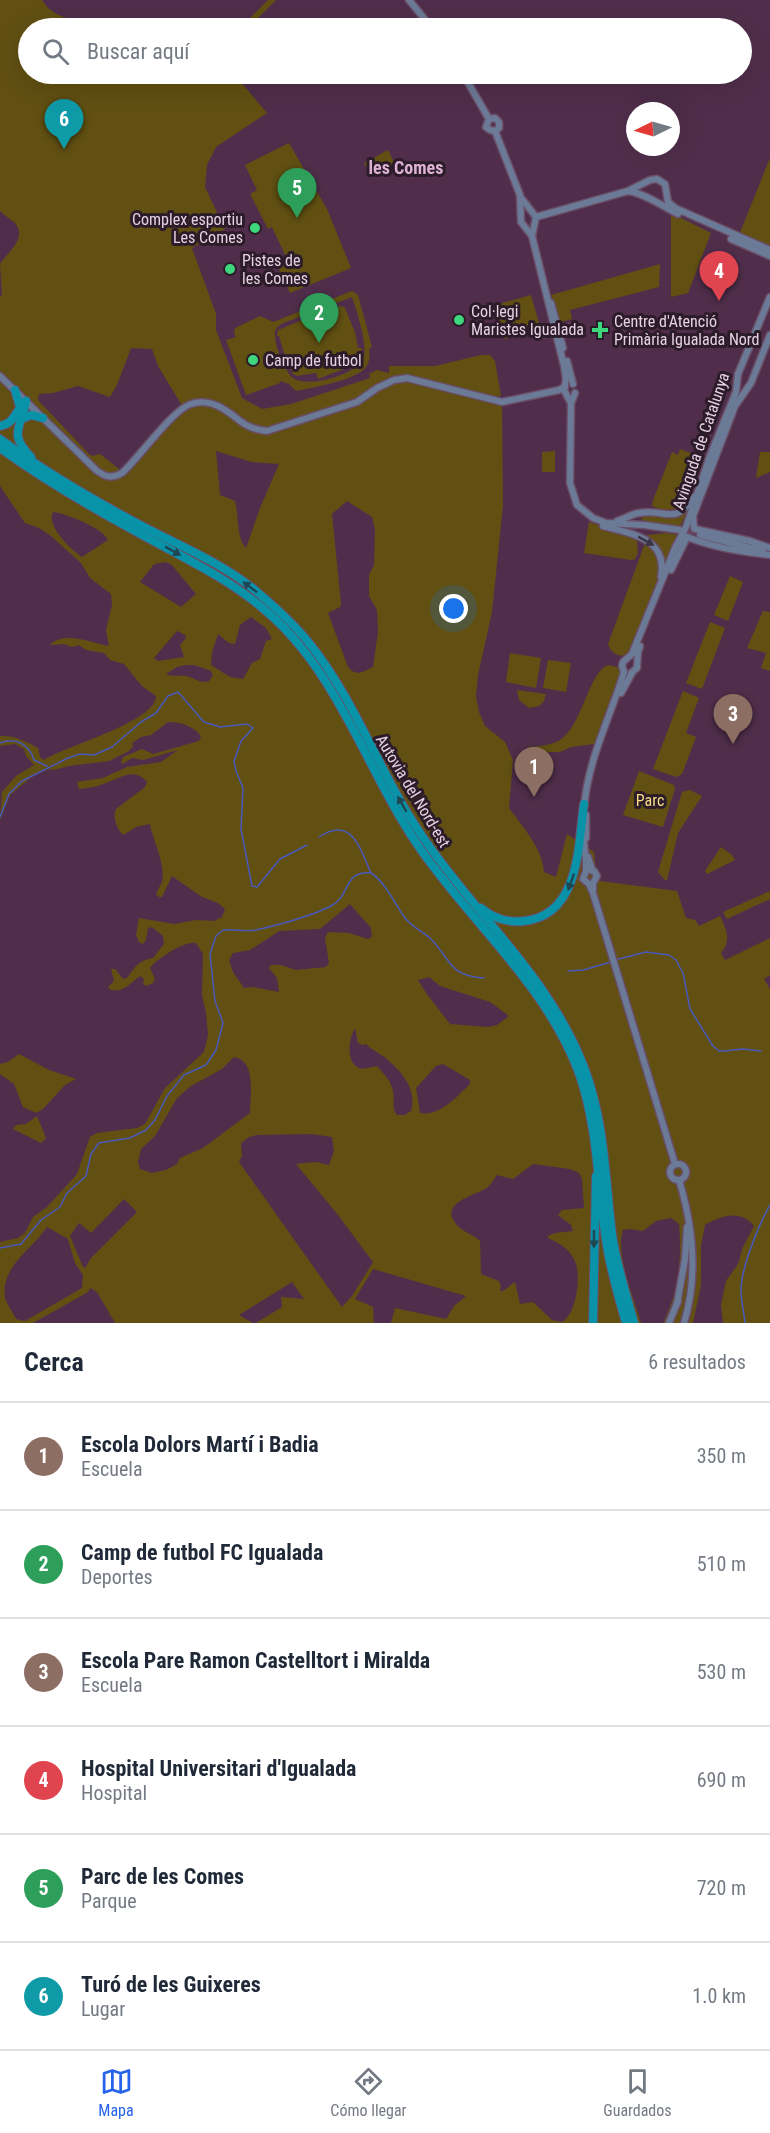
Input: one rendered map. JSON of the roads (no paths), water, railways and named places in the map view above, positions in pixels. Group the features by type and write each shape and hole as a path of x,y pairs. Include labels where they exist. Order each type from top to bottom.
{"highway":[{"path":"15,390 23,404 21,419 17,427 19,442 37,465"},
{"path":"0,426 14,419 23,404"},
{"path":"21,419 31,415 43,418"},
{"name":"Autovia del Nord-est","path":"0,439 37,465 97,501 254,589 309,643 332,675 410,819 459,886 546,993 566,1026 594,1096 603,1138 616,1259 634,1323"},
{"name":"Autovia del Nord-est","path":"0,448 67,493 227,583 263,609 299,644 329,686 384,791 420,848 522,972 555,1022 569,1050 584,1088 592,1120 607,1246 626,1323"},
{"path":"459,886 486,912 501,919 522,922 541,917 551,911 564,898 571,883 584,804"},
{"path":"594,1323 594,1220 598,1160"}],"street":[{"path":"409,0 424,18"},
{"path":"469,84 489,119 495,118 499,122 499,128 495,131 520,195 534,217 532,236"},
{"path":"521,216 524,212 534,217 628,191 655,179 661,180 666,186 668,202 675,208 770,250"},
{"path":"646,196 644,188 647,182"},
{"path":"628,191 646,196 669,210 770,256"},
{"path":"657,202 662,200 666,193"},
{"path":"520,195 521,222 532,236 573,384 568,383 566,391"},
{"path":"525,226 530,226 534,217"},
{"name":"Avinguda de Catalunya","path":"637,661 638,652 685,533 699,489 736,392 738,374 770,297"},
{"path":"549,300 550,311 559,331 566,391 571,403 572,491 577,505 585,513 606,523 644,525 685,533 753,553 770,554"},
{"path":"559,331 548,333 559,331"},
{"name":"Avinguda de Catalunya","path":"685,533 695,534 693,516 710,470 735,406 751,383 770,335"},
{"path":"0,376 15,390"},
{"path":"23,404 43,418 103,476 115,477 129,467 185,406 193,403 207,402 219,407 252,429 267,431 357,402 377,388 394,380 407,378 502,402 566,391"},
{"path":"606,523 623,520 640,512 667,515 677,513 686,508 699,489"},
{"path":"595,519 602,526 645,540 655,547 660,554 662,564 659,590"},
{"path":"696,530 770,554"},
{"path":"685,533 696,530 750,541 770,548"},
{"name":"Avinguda de Catalunya","path":"628,658 632,654 675,548 685,533"},
{"path":"746,546 770,548"},
{"path":"591,884 597,876 589,871 583,829 584,804 594,752 628,672 637,668 637,661 628,658 622,662 622,666 628,672"},
{"path":"628,672 596,756 590,779 585,829 589,871 583,879 591,884 675,1164"},
{"path":"675,1164 681,1165 686,1171 685,1177 680,1180 672,1178 670,1173 675,1164"},
{"path":"680,1180 691,1228 692,1269 684,1323"},
{"path":"677,1304 687,1242 686,1205"},
{"path":"669,1323 689,1263 691,1228"}],"waterway":[{"path":"0,817 9,794 22,781 68,758 80,754 94,755 112,747 141,722 156,713 168,696 178,692 204,722 220,727 247,724 253,728 241,741 234,761 243,788 241,829 252,886 257,887 280,859 307,845"},
{"path":"0,743 6,741 21,743 29,750 34,760 47,766"},
{"path":"319,837 330,831 347,832 358,845 371,873"},
{"path":"0,1248 21,1244 41,1220 60,1207 67,1193 86,1176 91,1154 99,1143 130,1138 146,1130 155,1120 167,1096 184,1075 206,1065 216,1050 223,1023 215,1001 210,954 216,936 223,930 256,930 314,913 337,902 356,875 371,873 385,888 405,918 430,938 452,966 463,974 484,978"},
{"path":"615,960 646,952 669,955 676,960 683,973 690,1009 713,1046 719,1051 742,1049 761,1051"},
{"path":"568,971 583,970 611,962"},
{"path":"745,1323 741,1298 744,1270 756,1234 770,1205"}],"tunnel":[{"path":"680,530 700,535"}],"place":[{"name":"Turó de les Guixeres","path":"64,149"},
{"name":"Parc de les Comes","path":"297,218"},
{"name":"Complex esportiu Les Comes","path":"255,228"},
{"name":"Pistes de les Comes","path":"230,269"},
{"name":"Hospital Universitari d'Igualada","path":"719,301"},
{"name":"Col·legi Maristes Igualada","path":"459,320"},
{"name":"Centre d'Atenció Primària Igualada Nord","path":"600,330"},
{"name":"Camp de futbol FC Igualada","path":"319,343"},
{"name":"Camp de futbol","path":"253,360"},
{"name":"Escola Pare Ramon Castelltort i Miralda","path":"733,744"},
{"name":"Escola Dolors Martí i Badia","path":"534,797"}],"district":[{"name":"les Comes","path":"406,167"}],"park label":[{"name":"Parc","path":"650,800"}]}
